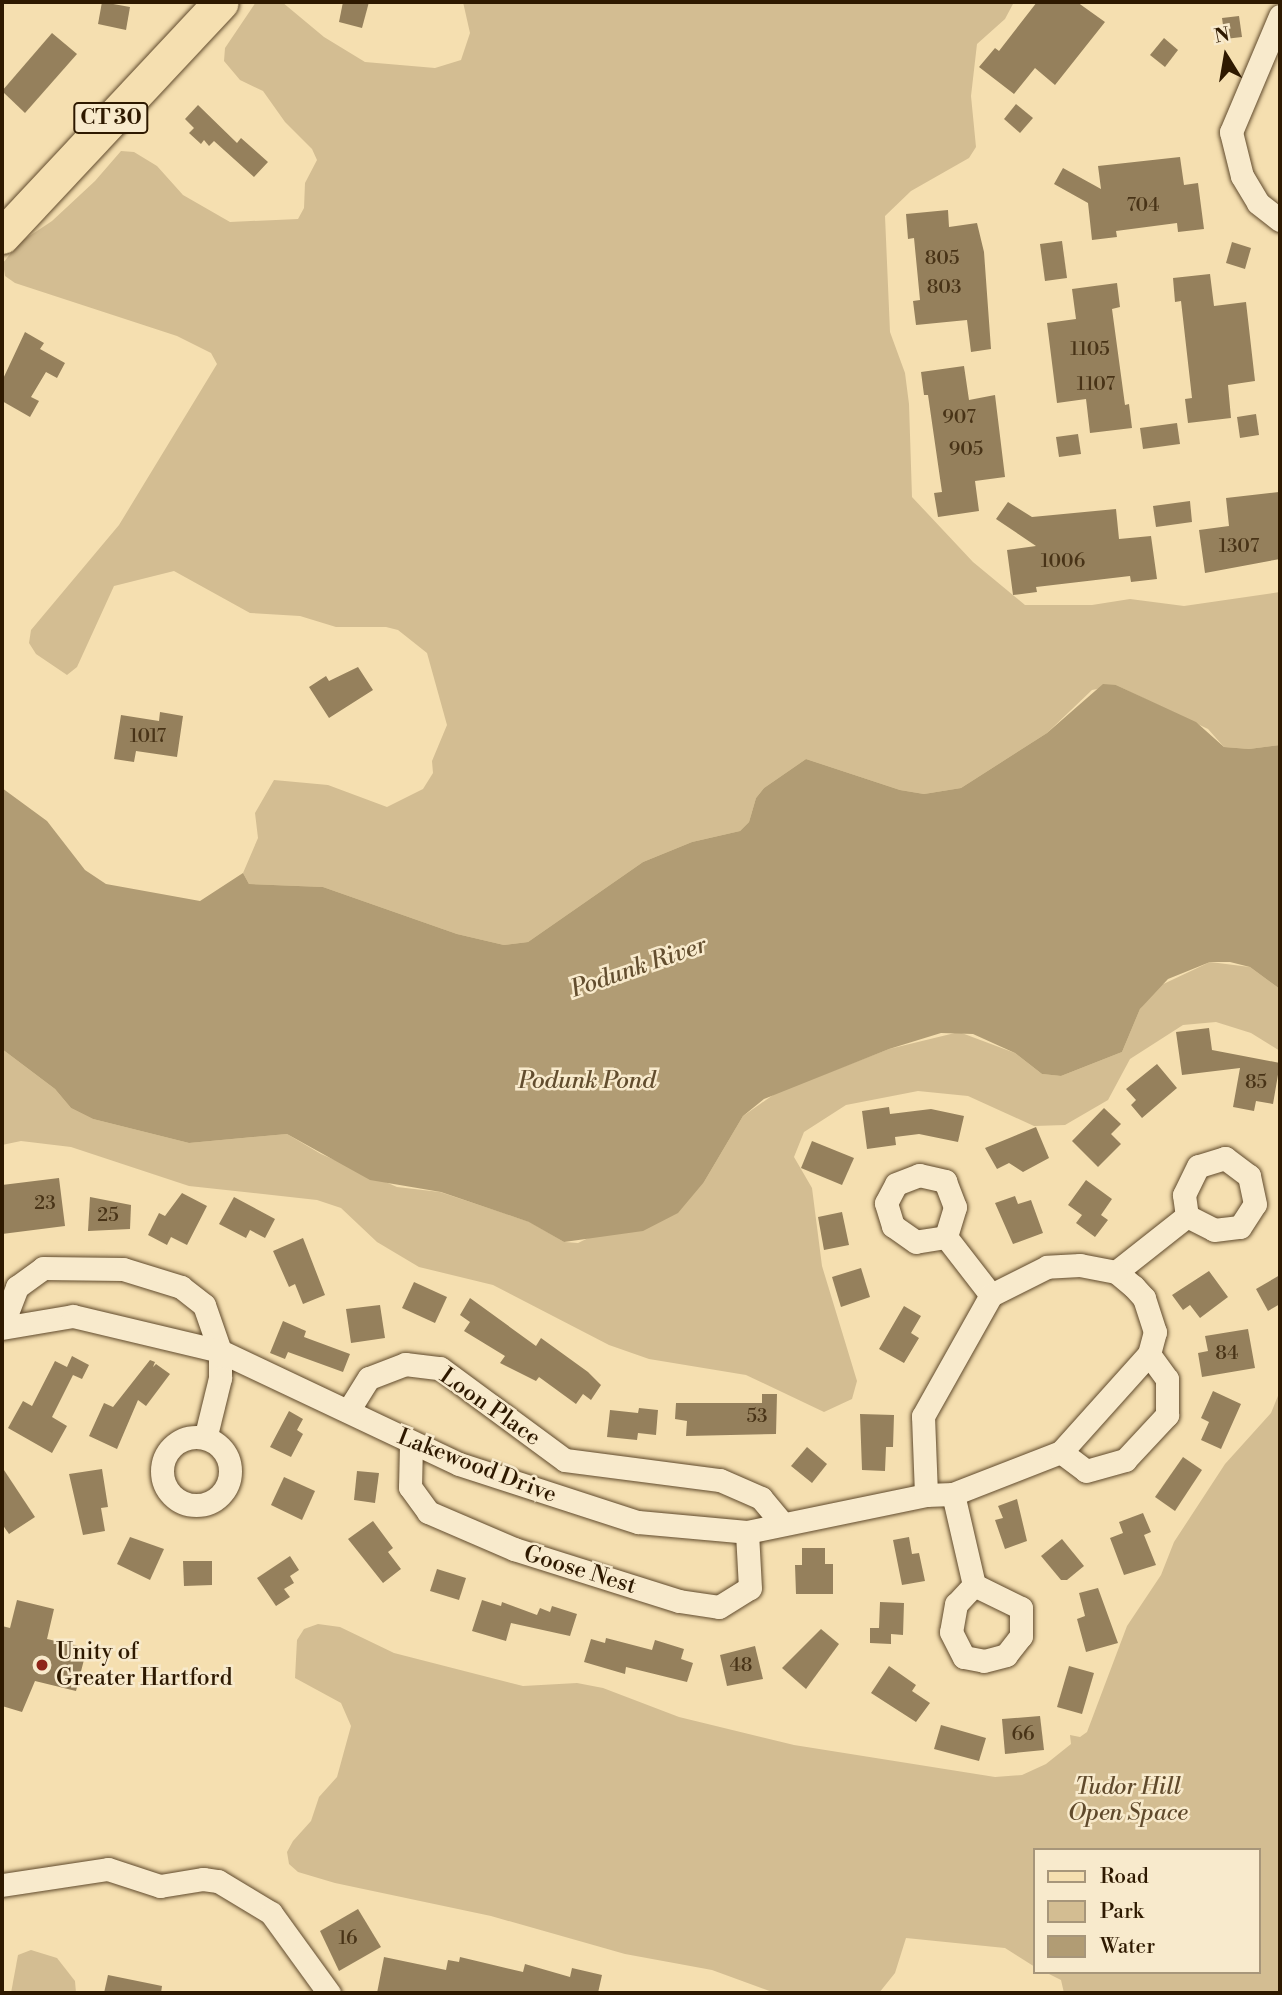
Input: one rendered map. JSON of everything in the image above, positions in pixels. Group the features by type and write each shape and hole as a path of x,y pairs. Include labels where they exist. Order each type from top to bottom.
{"main road":[{"name":"CT 30","path":"2,236 221,2"}],"street":[{"path":"1280,16 1231,132 1247,185 1258,203 1280,220"},
{"path":"1116,1272 1187,1216"},
{"path":"946,1237 991,1295"},
{"path":"926,1496 923,1416 991,1295 1047,1267 1080,1265 1116,1272 1144,1298 1154,1332 1149,1354 1167,1379 1167,1415 1125,1460 1086,1471 1062,1452"},
{"path":"2,1327 17,1287 43,1268 123,1269 181,1287 204,1305 220,1351 220,1378 206,1434"},
{"name":"Lakewood Drive","path":"2,1327 73,1316 220,1351 411,1444 555,1495 638,1522 747,1532 926,1496 953,1494 1062,1452 1149,1354"},
{"name":"Loon Place","path":"348,1411 369,1378 405,1364 440,1368 565,1460 720,1480 761,1498 783,1524"},
{"name":"Goose Nest","path":"411,1444 410,1487 428,1512 514,1549 680,1601 719,1607 750,1588 747,1532"},
{"name":"Loon Place","path":"555,1495 565,1460"},
{"path":"953,1494 974,1585"},
{"path":"2,1885 107,1870 160,1886 203,1879 239,1890 271,1913 329,1993"}],"green space":[{"path":"256,2 282,2 324,37 365,62 435,68 461,60 470,33 463,2 1014,2 1005,19 977,44 971,96 976,147 969,158 911,191 885,216 890,332 905,373 909,404 912,497 973,562 1025,605 1092,605 1130,599 1184,606 1280,592 1280,745 1249,749 1224,747 1208,729 1116,685 1092,690 1047,733 961,788 924,794 900,790 806,759 764,788 756,798 749,822 740,831 692,842 643,862 528,942 504,945 457,934 323,887 249,884 243,873 258,838 255,813 274,780 328,785 387,807 423,789 433,773 432,761 447,725 427,653 398,630 386,627 336,627 300,616 250,613 174,571 114,586 77,667 67,675 36,654 29,643 31,630 119,525 217,364 211,353 177,336 15,283 5,276 3,263 19,243 52,221 95,181 121,151 134,152 157,166 183,195 230,222 298,219 304,208 305,183 317,160 312,149 285,122 263,91 240,80 224,61 225,48"},
{"path":"1210,962 1250,967 1280,989 1280,1051 1251,1033 1216,1022 1183,1025 1130,1059 1108,1100 1065,1125 1034,1126 968,1096 918,1091 846,1105 804,1132 794,1157 812,1188 822,1266 857,1381 852,1399 824,1412 746,1375 649,1359 609,1345 493,1285 419,1267 377,1242 341,1208 317,1200 189,1186 71,1147 21,1141 2,1145 2,1049 55,1089 71,1108 93,1119 189,1143 287,1134 321,1154 397,1187 440,1192 530,1222 564,1242 578,1243 704,1182 743,1116 776,1093 889,1049 959,1032 1015,1053 1042,1074 1061,1076 1122,1052 1140,1009 1157,987"},
{"name":"Tudor Hill Open Space","path":"1280,1391 1280,1993 1064,1993 1061,1980 1049,1974 1261,1974 1261,1848 1034,1848 1034,1966 1005,1948 906,1938 895,1973 879,1993 775,1993 712,1970 625,1954 491,1916 335,1883 298,1872 289,1864 287,1852 293,1841 311,1821 319,1797 337,1777 351,1726 341,1703 295,1678 297,1640 304,1629 318,1624 340,1627 394,1653 523,1686 577,1683 603,1688 679,1717 794,1745 995,1777 1022,1775 1046,1764 1071,1744 1070,1735 1080,1737 1087,1732 1127,1626 1161,1575 1174,1542 1225,1464 1271,1413"},
{"path":"31,1950 57,1958 75,1981 76,1993 11,1993 18,1955"}],"water":[{"name":"Podunk Pond","path":"1103,684 1116,685 1196,722 1224,747 1249,749 1280,745 1280,989 1250,967 1230,962 1210,962 1168,979 1140,1009 1122,1052 1061,1076 1042,1074 1015,1053 973,1034 941,1033 889,1049 764,1099 743,1116 704,1182 678,1213 643,1231 564,1242 529,1222 441,1192 370,1180 287,1134 189,1143 93,1119 71,1108 55,1089 2,1049 2,788 47,821 85,870 106,884 200,901 243,873 249,884 323,887 457,934 504,945 528,942 643,862 692,842 740,831 749,822 756,798 764,788 806,759 900,790 924,794 961,788 1047,733"}],"building":[{"path":"102,2 130,7 126,30 98,24"},
{"path":"343,2 369,2 362,28 339,22"},
{"path":"1037,2 1077,2 1105,22 1055,85 1035,68 1014,94 979,67 995,48 999,51"},
{"path":"1239,16 1242,37 1225,39 1222,18"},
{"path":"52,33 77,54 25,113 2,91"},
{"path":"1164,38 1178,50 1165,67 1150,55"},
{"path":"1016,104 1033,118 1020,133 1004,119"},
{"path":"198,105 237,143 241,138 268,162 254,177 214,141 209,146 204,140 201,144 189,133 194,128 185,119"},
{"path":"1180,157 1184,185 1198,183 1204,229 1178,232 1177,223 1116,231 1117,237 1092,240 1088,203 1054,184 1063,168 1101,189 1098,166"},
{"path":"948,210 949,227 977,223 984,252 991,349 971,352 967,320 916,325 913,301 920,300 914,238 908,239 906,214"},
{"path":"1062,241 1067,278 1045,281 1040,244"},
{"path":"1232,242 1251,248 1245,269 1226,263"},
{"path":"1210,274 1214,306 1246,302 1255,381 1228,385 1231,418 1188,423 1185,399 1192,398 1181,301 1175,302 1173,278"},
{"path":"1117,283 1120,307 1112,309 1125,405 1129,404 1132,428 1090,433 1086,399 1057,403 1047,323 1076,319 1072,289"},
{"path":"25,332 44,343 40,349 65,363 57,378 46,372 31,397 39,401 30,417 2,401 2,381"},
{"path":"964,366 969,400 995,395 1005,477 975,481 979,511 938,517 934,493 942,492 928,395 924,395 921,372"},
{"path":"1256,414 1259,435 1240,438 1237,417"},
{"path":"1177,423 1180,444 1143,449 1140,428"},
{"path":"1078,434 1081,454 1059,457 1056,437"},
{"path":"1279,492 1280,559 1205,573 1199,530 1229,526 1226,498"},
{"path":"1190,501 1192,522 1156,527 1153,506"},
{"path":"1008,502 1032,517 1116,509 1119,539 1151,536 1157,579 1131,582 1130,576 1036,587 1037,592 1013,595 1007,550 1036,546 996,519"},
{"path":"358,667 373,690 329,718 309,687 326,676 329,681"},
{"path":"160,712 183,716 177,757 136,751 134,762 114,759 121,715 159,721"},
{"path":"1209,1028 1212,1050 1280,1063 1273,1104 1256,1101 1254,1111 1233,1107 1240,1068 1182,1075 1176,1032"},
{"path":"1157,1064 1177,1088 1142,1118 1131,1105 1136,1100 1126,1089"},
{"path":"889,1107 890,1114 931,1109 964,1116 958,1142 919,1134 895,1137 896,1145 867,1149 862,1111"},
{"path":"1104,1108 1121,1124 1111,1134 1121,1144 1098,1167 1072,1141"},
{"path":"1036,1127 1049,1158 1023,1172 1009,1163 997,1169 985,1148"},
{"path":"812,1141 854,1158 842,1185 801,1168"},
{"path":"59,1178 65,1226 2,1234 2,1185"},
{"path":"1086,1180 1112,1199 1101,1215 1108,1220 1095,1237 1076,1223 1082,1215 1068,1205"},
{"path":"182,1193 207,1206 187,1245 171,1237 167,1245 148,1235 159,1213 165,1216"},
{"path":"1015,1196 1018,1204 1031,1200 1043,1233 1013,1244 995,1203"},
{"path":"90,1197 131,1205 130,1229 88,1231"},
{"path":"234,1197 275,1219 265,1238 250,1230 246,1238 219,1224"},
{"path":"842,1212 849,1245 824,1250 818,1217"},
{"path":"303,1238 325,1295 303,1304 295,1284 289,1287 273,1251"},
{"path":"861,1268 870,1297 841,1307 832,1277"},
{"path":"1209,1271 1228,1297 1200,1318 1190,1305 1183,1310 1172,1295"},
{"path":"1280,1275 1280,1304 1268,1311 1256,1289"},
{"path":"414,1282 447,1297 435,1323 402,1308"},
{"path":"470,1298 536,1346 541,1338 588,1372 601,1385 591,1400 583,1394 576,1404 539,1377 536,1381 500,1363 505,1356 464,1331 470,1322 460,1315"},
{"path":"380,1305 385,1338 351,1343 346,1309"},
{"path":"904,1306 921,1316 911,1333 919,1338 904,1363 879,1349"},
{"path":"283,1321 306,1331 304,1337 350,1354 343,1372 288,1352 285,1359 270,1353"},
{"path":"1248,1329 1255,1368 1202,1377 1198,1353 1208,1351 1205,1336"},
{"path":"72,1356 89,1365 82,1379 73,1375 52,1417 67,1426 52,1453 8,1428 23,1401 32,1406 55,1361 67,1367"},
{"path":"150,1360 155,1362 153,1367 156,1364 170,1374 146,1406 138,1400 117,1449 89,1436 104,1403 113,1407"},
{"path":"1213,1391 1241,1404 1221,1449 1201,1440 1209,1422 1201,1418"},
{"path":"762,1394 777,1394 776,1434 686,1436 687,1421 675,1419 676,1403 762,1403"},
{"path":"639,1408 658,1410 656,1435 638,1433 637,1440 607,1437 610,1410 638,1413"},
{"path":"289,1411 303,1419 297,1430 303,1434 291,1457 270,1447"},
{"path":"860,1414 894,1415 893,1447 886,1447 885,1471 862,1470"},
{"path":"807,1447 827,1464 812,1483 791,1466"},
{"path":"1183,1457 1202,1470 1175,1511 1155,1497"},
{"path":"2,1467 35,1517 9,1534 2,1524"},
{"path":"102,1469 108,1507 101,1508 105,1531 83,1535 69,1474"},
{"path":"357,1471 379,1473 375,1503 354,1500"},
{"path":"284,1477 315,1491 302,1520 271,1505"},
{"path":"1017,1499 1027,1541 1005,1549 995,1520 1003,1518 998,1506"},
{"path":"1143,1513 1151,1532 1144,1535 1156,1565 1124,1575 1110,1538 1123,1533 1119,1522"},
{"path":"373,1521 393,1548 388,1552 401,1569 383,1583 348,1539"},
{"path":"130,1537 164,1549 150,1580 117,1564"},
{"path":"909,1537 912,1554 919,1553 925,1581 902,1585 893,1540"},
{"path":"1062,1539 1084,1566 1067,1580 1061,1580 1041,1556"},
{"path":"802,1548 825,1548 825,1564 833,1564 833,1594 796,1594 795,1565 802,1565"},
{"path":"290,1556 299,1570 290,1576 294,1583 284,1589 290,1597 276,1606 257,1578"},
{"path":"183,1561 212,1561 212,1585 184,1586"},
{"path":"437,1569 466,1578 459,1600 430,1591"},
{"path":"1098,1588 1118,1643 1086,1652 1077,1619 1085,1616 1079,1593"},
{"name":"Unity of Greater Hartford","path":"17,1600 54,1609 47,1639 87,1648 76,1691 35,1681 22,1712 2,1706 2,1626 10,1628"},
{"path":"482,1600 501,1606 502,1602 537,1615 540,1608 550,1612 552,1606 577,1614 570,1636 511,1623 506,1641 472,1631"},
{"path":"880,1602 904,1603 903,1635 891,1634 891,1644 870,1643 870,1628 879,1628"},
{"path":"821,1629 839,1644 806,1689 782,1668"},
{"path":"606,1638 652,1650 655,1640 684,1649 681,1659 693,1663 687,1682 626,1667 625,1674 584,1662 591,1639 605,1643"},
{"path":"755,1646 763,1679 727,1686 720,1655"},
{"path":"889,1666 916,1685 912,1691 930,1703 916,1722 871,1693"},
{"path":"1069,1666 1094,1673 1082,1714 1057,1707"},
{"path":"1040,1716 1044,1750 1005,1754 1002,1719"},
{"path":"941,1725 986,1738 979,1761 934,1749"},
{"path":"358,1909 381,1947 339,1971 320,1931"},
{"path":"384,1957 446,1970 448,1960 459,1962 460,1957 523,1972 525,1964 570,1977 572,1968 602,1975 598,1993 377,1993"},
{"path":"108,1975 162,1986 161,1993 104,1993"}],"place":[{"name":"Unity of Greater Hartford","path":"42,1665"}],"water label":[{"name":"Podunk River","path":"639,968"}]}
